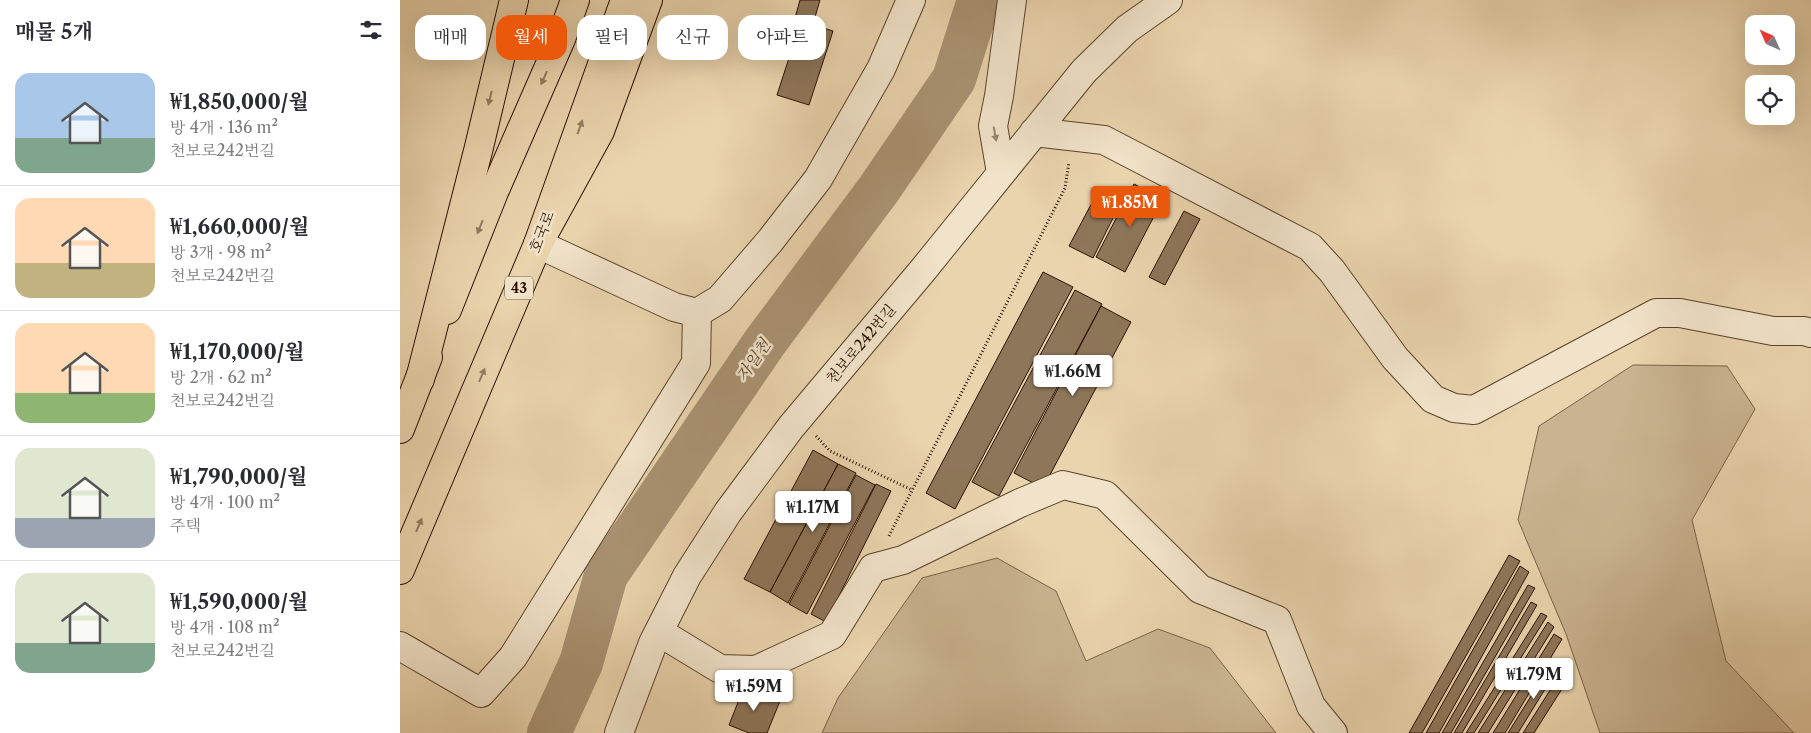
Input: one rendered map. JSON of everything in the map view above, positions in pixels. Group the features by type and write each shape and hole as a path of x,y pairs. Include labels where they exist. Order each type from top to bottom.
{"main road":[{"path":"420,379 514,0"},
{"path":"400,429 494,192 561,39 575,0"},
{"name":"호국로","path":"400,570 538,244 626,0"},
{"path":"600,131 648,0"},
{"path":"538,244 600,131 666,0"}],"street":[{"path":"538,244 674,307 697,313 720,299 770,241 818,179 881,69 911,0"},
{"path":"1001,173 993,126 1012,0"},
{"name":"천보로242번길","path":"619,733 623,718 659,632 687,576 728,512 799,417 923,270 1084,71 1127,29 1168,0"},
{"path":"1034,132 1104,140 1310,247 1332,271 1395,358 1433,398 1454,408 1474,410 1656,313 1680,313 1773,331 1804,331 1811,333"},
{"path":"400,646 481,693 513,656 696,362 697,313"},
{"path":"659,632 720,669 756,670 832,635 873,568 903,560 1020,503 1063,485 1104,495 1200,589 1278,620 1311,706 1333,733"}],"path":[{"path":"873,568 1065,188 1073,136"},
{"path":"799,417 830,451 912,490"}],"shaded area":[{"path":"1633,365 1727,366 1755,409 1692,520 1726,661 1794,733 1600,733 1566,634 1518,520 1539,426"},
{"path":"997,558 1056,591 1086,661 1158,629 1210,648 1276,733 822,733 838,698 922,578"}],"building":[{"path":"800,0 820,0 816,15 796,15"},
{"path":"826,29 833,31 826,53"},
{"path":"788,60 824,60 809,105 777,95"},
{"path":"1134,184 1163,199 1125,272 1096,257"},
{"path":"1095,197 1118,208 1093,258 1069,246"},
{"path":"1184,211 1200,219 1165,285 1149,277"},
{"path":"1043,272 1073,287 955,509 926,493"},
{"path":"1075,290 1102,304 999,496 972,482"},
{"path":"1101,306 1131,322 1043,488 1014,473"},
{"path":"813,450 838,464 770,592 744,579"},
{"path":"838,464 856,473 788,603 770,592"},
{"path":"856,475 875,485 807,614 789,604"},
{"path":"876,484 891,491 826,622 811,614"},
{"path":"1509,555 1520,561 1422,733 1409,733"},
{"path":"1520,566 1529,572 1439,733 1426,733"},
{"path":"1528,585 1535,588 1451,733 1442,733"},
{"path":"1531,602 1537,605 1462,733 1454,733"},
{"path":"1541,613 1547,616 1474,733 1466,733"},
{"path":"1548,622 1554,627 1488,733 1478,733"},
{"path":"1554,634 1562,639 1505,733 1493,733"},
{"path":"1551,664 1558,668 1518,733 1508,733"},
{"path":"1559,676 1567,681 1534,733 1523,733"},
{"path":"744,687 780,701 767,733 749,733 729,725"}],"waterway":[{"name":"자일천","path":"549,733 581,663 606,575 765,342 879,189 954,79 979,0"}]}
